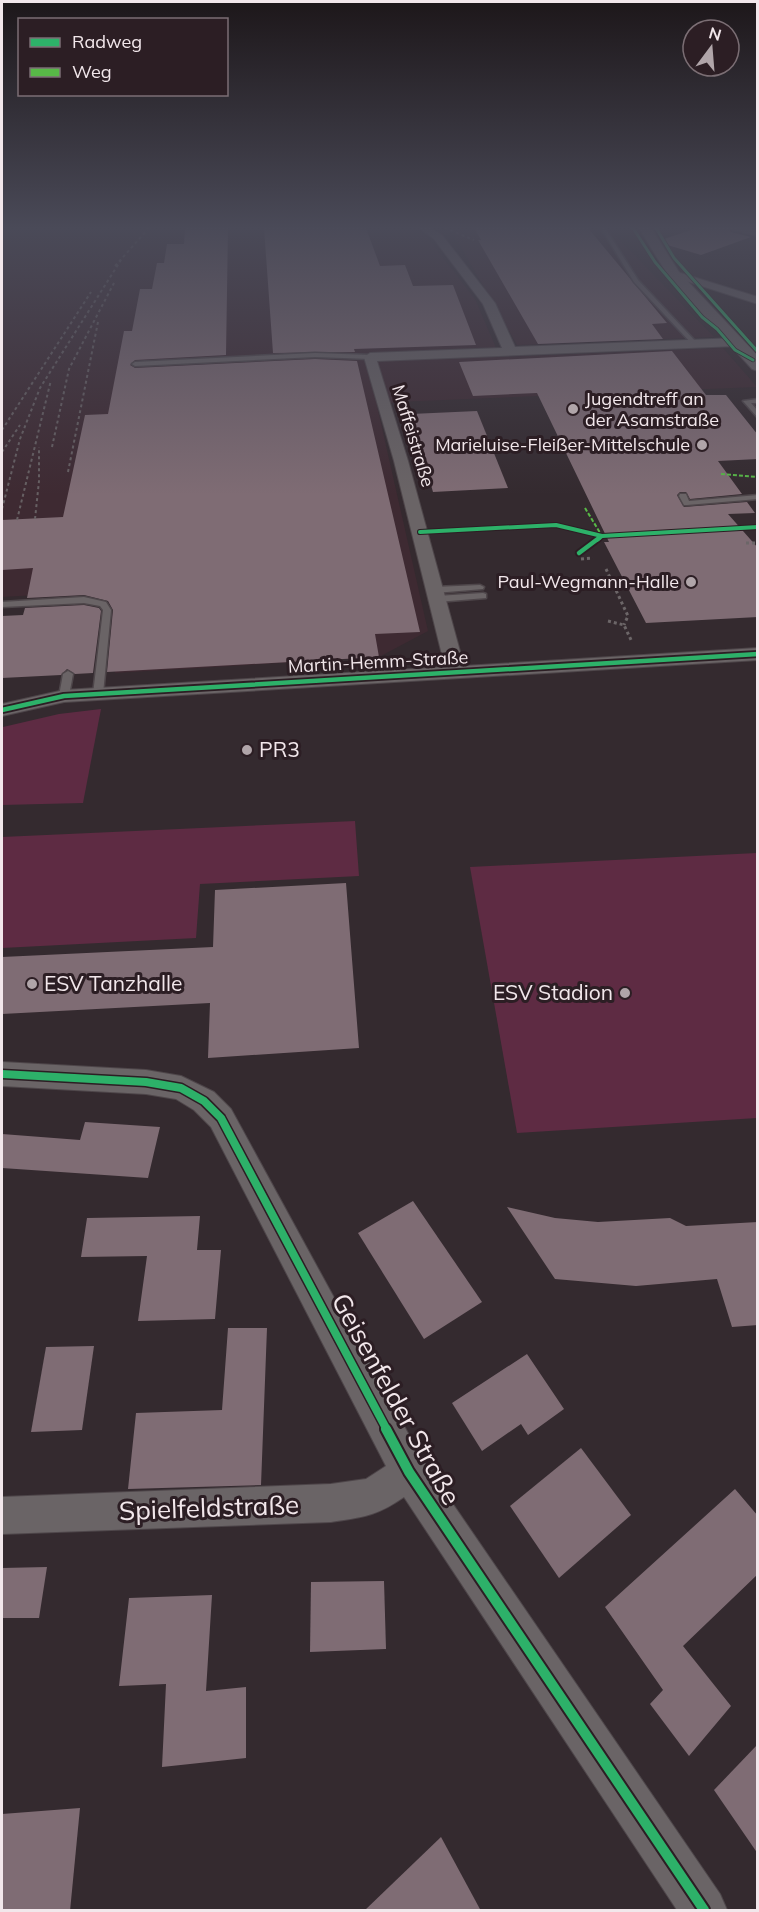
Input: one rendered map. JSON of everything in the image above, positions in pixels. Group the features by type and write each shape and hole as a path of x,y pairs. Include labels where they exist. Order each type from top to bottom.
{"street":[{"path":"495,317 511,353"},
{"path":"714,317 756,362"},
{"name":"Maffeistraße","path":"456,672 401,461 370,357 737,342"},
{"name":"Martin-Hemm-Straße","path":"2,710 64,696 758,654"},
{"name":"Geisenfelder Straße","path":"2,1074 146,1082 181,1088 204,1101 221,1118 409,1472 704,1911"},
{"name":"Spielfeldstraße","path":"2,1516 331,1503 373,1497 409,1472"}],"lane":[{"path":"670,317 695,344"},
{"path":"135,364 315,355 370,357"},
{"path":"758,401 746,401 758,416"},
{"path":"683,496 687,502 758,497"},
{"path":"436,594 482,592"},
{"path":"2,605 84,600 103,604 107,610 98,694"},
{"path":"64,696 68,674"}],"path":[{"path":"746,543 758,543"},
{"path":"581,559 593,558"},
{"path":"606,570 628,616 624,626 640,661"},
{"path":"608,621 624,626"}],"shaded area":[{"path":"2,317 483,317 500,357 723,348 757,387 396,402 377,406 428,631 379,657 115,673 124,590 2,597"},
{"path":"501,317 695,317 714,337 517,345"},
{"path":"101,709 83,803 2,805 3,727 59,714"},
{"path":"355,821 359,876 200,884 196,938 2,948 2,837"},
{"name":"ESV Stadion","path":"757,853 757,1118 517,1133 470,867"}],"building":[{"path":"135,317 227,317 226,355 135,360 130,365 135,368 315,359 357,361 420,632 375,634 379,657 107,672 113,610 108,601 84,595 27,598 33,568 2,570 2,520 63,517 85,415 108,414 124,331 132,331"},
{"path":"270,317 465,317 476,345 354,349 355,352 273,353"},
{"path":"523,317 662,317 667,323 652,324 663,339 538,344"},
{"path":"672,351 706,395 726,395 758,435 758,459 718,461 742,494 690,499 686,492 680,492 677,495 684,507 747,502 755,513 728,514 758,548 758,617 646,623 604,542 609,542 537,393 473,396 459,362"},
{"path":"477,411 508,488 433,492 411,414"},
{"path":"84,605 99,608 101,611 93,673 75,674 67,669 61,675 2,678 2,616 23,615 25,608"},
{"path":"346,883 359,1048 208,1058 210,1003 2,1014 2,957 213,947 215,890"},
{"path":"85,1122 160,1127 148,1178 2,1168 2,1134 80,1140"},
{"path":"413,1201 482,1302 424,1339 358,1233"},
{"path":"507,1207 555,1218 598,1222 670,1218 686,1226 758,1222 758,1325 732,1327 717,1279 636,1286 555,1279"},
{"path":"200,1216 197,1250 221,1250 215,1319 138,1321 147,1256 81,1257 87,1218"},
{"path":"228,1328 267,1328 261,1485 128,1489 136,1413 222,1410"},
{"path":"94,1346 82,1430 31,1432 46,1347"},
{"path":"527,1354 564,1409 528,1435 521,1424 482,1451 452,1403"},
{"path":"581,1448 631,1515 559,1578 510,1506"},
{"path":"735,1489 758,1516 758,1574 683,1646 731,1706 689,1756 650,1704 663,1690 605,1607"},
{"path":"47,1567 39,1618 2,1618 2,1568"},
{"path":"384,1581 386,1649 310,1652 311,1582"},
{"path":"212,1595 206,1691 246,1687 246,1758 162,1767 166,1684 119,1686 129,1598"},
{"path":"758,1744 758,1854 714,1790"},
{"path":"80,1808 70,1911 2,1911 2,1814"},
{"path":"441,1837 481,1911 364,1911"}],"railway":[{"path":"2,430 75,317"},
{"path":"2,509 20,439 40,388 85,317"},
{"path":"52,447 69,369 96,317"},
{"path":"68,472 98,322"},
{"path":"17,520 51,380"},
{"path":"2,452 20,425"},
{"path":"35,519 39,481 39,447"}],"marked path":[{"path":"721,474 758,477"},
{"path":"585,508 602,536"}],"cycle path":[{"path":"702,317 717,329 735,350 753,360"},
{"path":"727,317 758,352"},
{"path":"420,532 556,525 602,536"},
{"path":"579,553 602,536 758,527"},
{"path":"2,710 64,696 758,654"},
{"path":"2,1074 146,1082 181,1088 204,1101 221,1118 409,1472 704,1910"}],"place":[{"name":"Jugendtreff an der Asamstraße","path":"573,409"},
{"name":"Marieluise-Fleißer-Mittelschule","path":"702,445"},
{"name":"Paul-Wegmann-Halle","path":"691,582"},
{"name":"PR3","path":"247,750"},
{"name":"ESV Tanzhalle","path":"32,984"},
{"name":"ESV Stadion","path":"625,993"}]}
